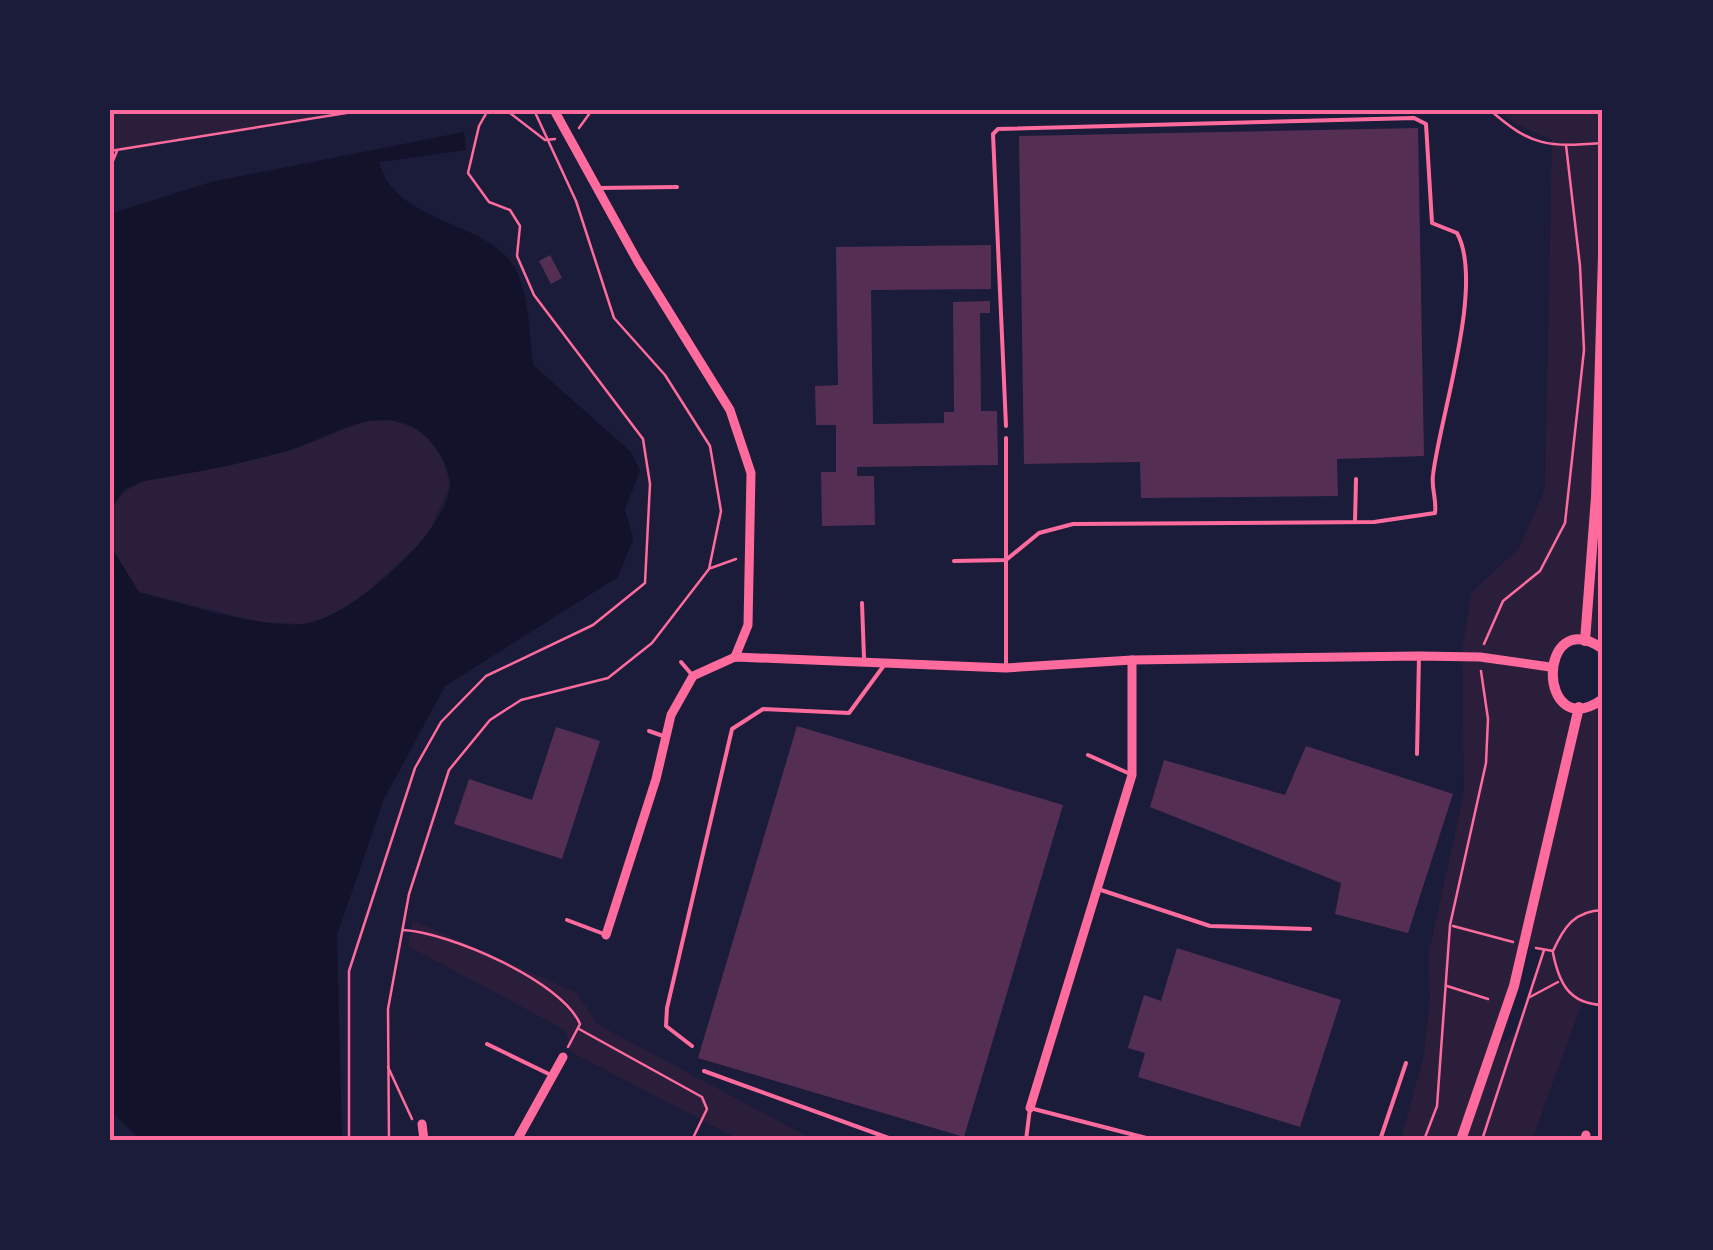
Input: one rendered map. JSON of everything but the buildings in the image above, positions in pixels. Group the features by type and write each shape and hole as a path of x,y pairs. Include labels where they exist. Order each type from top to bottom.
{"street":[{"path":"554,110 596,188 730,410 751,473 748,626 735,658"},
{"path":"1585,641 1596,498 1603,256"},
{"path":"1603,649 1585,641 1564,646 1550,667 1555,693 1580,707 1603,699"},
{"path":"606,935 671,715 693,676 735,658 1006,668 1132,660 1420,656 1480,658 1550,667"},
{"path":"1030,1108 1132,775 1132,660"},
{"path":"1461,1140 1522,956 1580,707"},
{"path":"517,1140 563,1057"},
{"path":"422,1125 424,1140"}],"lane":[{"path":"954,561 1006,560 1039,533 1073,524 1355,522 1435,513 1433,471 1462,328 1466,263 1457,234 1432,223 1426,124 1421,120 998,129 993,134 1006,426"},
{"path":"596,188 677,187"},
{"path":"1006,438 1006,668"},
{"path":"1355,522 1356,479"},
{"path":"862,603 864,663"},
{"path":"1418,754 1420,656"},
{"path":"681,662 693,676"},
{"path":"692,1046 666,1026 667,1008 732,729 763,709 849,713 885,664"},
{"path":"649,731 666,737"},
{"path":"1088,755 1132,775"},
{"path":"1098,888 1210,926 1310,929"},
{"path":"567,920 606,935"},
{"path":"486,1044 553,1076"},
{"path":"1380,1140 1406,1063"},
{"path":"704,1071 894,1140"},
{"path":"1026,1140 1030,1108 1154,1140"}],"path":[{"path":"110,151 366,110"},
{"path":"350,1140 349,971 416,768 440,722 486,676 593,624 644,583 650,484 643,439 534,295 517,256 520,226 510,210 488,202 468,173 478,126 488,110"},
{"path":"388,1140 388,1009 410,894 450,770 490,720 522,700 608,678 652,643 709,569 721,511 710,446 664,375 614,318 576,201 534,110"},
{"path":"1490,110 1519,136 1545,145 1603,143"},
{"path":"1424,1140 1438,1106 1450,925 1486,762 1488,719 1480,658 1490,622 1503,601 1540,570 1564,523 1584,350 1580,266 1566,146"},
{"path":"110,168 117,150"},
{"path":"709,569 751,553"},
{"path":"402,930 426,931 509,966 574,1010 577,1028 563,1057"},
{"path":"1482,1140 1544,950"},
{"path":"1553,951 1559,981 1582,1002 1603,1006"},
{"path":"1528,998 1559,981"},
{"path":"1447,986 1488,998"},
{"path":"577,1028 702,1097 707,1109 692,1140"},
{"path":"388,1066 414,1122 422,1125"}],"shaded area":[{"path":"110,110 365,110 110,151"},
{"path":"1499,110 1603,110 1603,649 1575,642 1556,654 1555,693 1579,707 1603,699 1603,1005 1582,1003 1532,1140 1401,1140 1424,1055 1430,997 1428,957 1464,793 1462,650 1472,592 1519,548 1545,489 1552,140 1514,123","holes":["1525,946 1543,950 1518,1030 1494,1050"]},
{"path":"464,132 466,150 379,162 387,181 400,196 493,245 508,258 525,295 533,365 631,452 640,471 625,509 633,539 618,577 445,686 384,799 337,935 342,1140 140,1140 110,1110 110,545 139,592 243,619 303,624 345,607 393,570 433,526 450,484 441,457 423,434 400,422 373,421 268,456 144,481 124,490 110,511 110,214 211,182"},
{"path":"390,420 420,429 442,456 450,485 427,537 365,594 330,619 302,624 260,622 139,592 119,562 109,532 109,517 126,492 144,481 289,451 366,421"},
{"path":"413,920 577,993 597,1024 814,1140 740,1140 571,1052 565,1030 408,946"}]}
